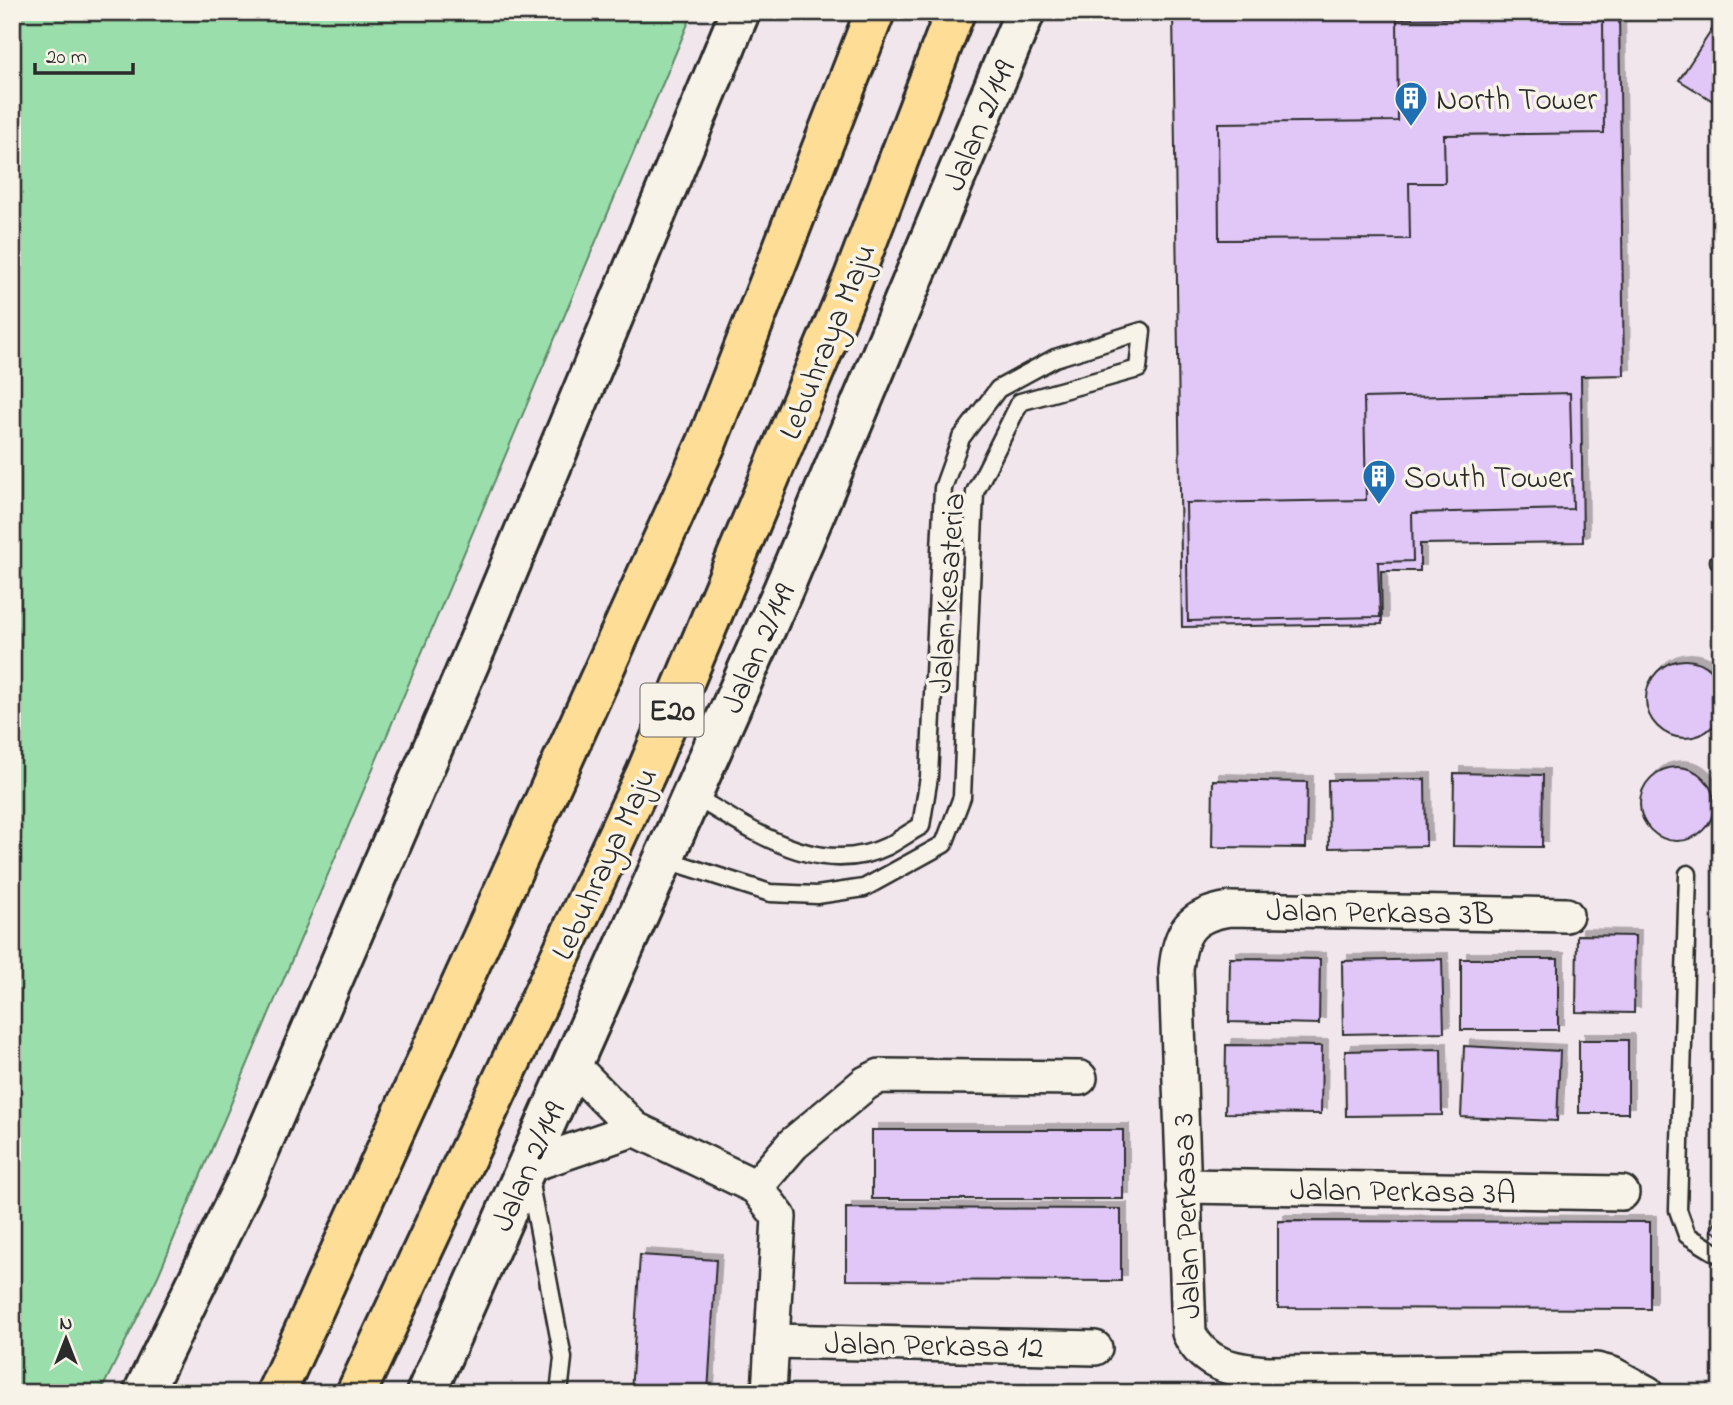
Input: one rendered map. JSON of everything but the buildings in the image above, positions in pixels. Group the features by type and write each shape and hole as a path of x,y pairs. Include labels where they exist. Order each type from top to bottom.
{"highway":[{"name":"E20","path":"276,1393 707,442 875,12"},
{"name":"Lebuhraya Maju","path":"356,1393 646,774 853,279 955,12"}],"main road":[{"path":"143,1393 275,1116 478,643 740,12"},
{"name":"Jalan 2/149","path":"426,1393 783,590 1026,12"}],"street":[{"name":"Jalan Perkasa 3B","path":"1198,919 1205,913 1230,909 1566,915"},
{"name":"Jalan Perkasa 3","path":"1198,919 1187,929 1179,947 1176,970 1189,1333 1195,1348 1214,1363 1236,1370 1267,1373 1596,1370 1612,1374 1647,1393"},
{"path":"572,1065 635,1129 756,1188 779,1217 769,1393"},
{"path":"756,1188 793,1144 866,1083 880,1076 1080,1077"},
{"path":"527,1166 635,1129"},
{"name":"Jalan Perkasa 3A","path":"1184,1186 1622,1194"},
{"name":"Jalan Perkasa 12","path":"772,1341 1095,1348"}],"lane":[{"name":"Jalan Kesateria","path":"664,859 771,893 817,895 864,888 944,844 962,797 975,492 1020,402 1138,369 1142,331 1055,358 998,388 961,438 943,488 929,777 921,826 888,846 856,856 816,856 776,844 692,795"},
{"path":"1688,874 1678,1210 1688,1235 1721,1256"},
{"path":"527,1166 564,1358 559,1393"}],"green space":[{"path":"12,12 693,12 158,1276 100,1393 12,1393"}],"place":[{"name":"North Tower","path":"1411,128"},
{"name":"South Tower","path":"1379,506"}]}
